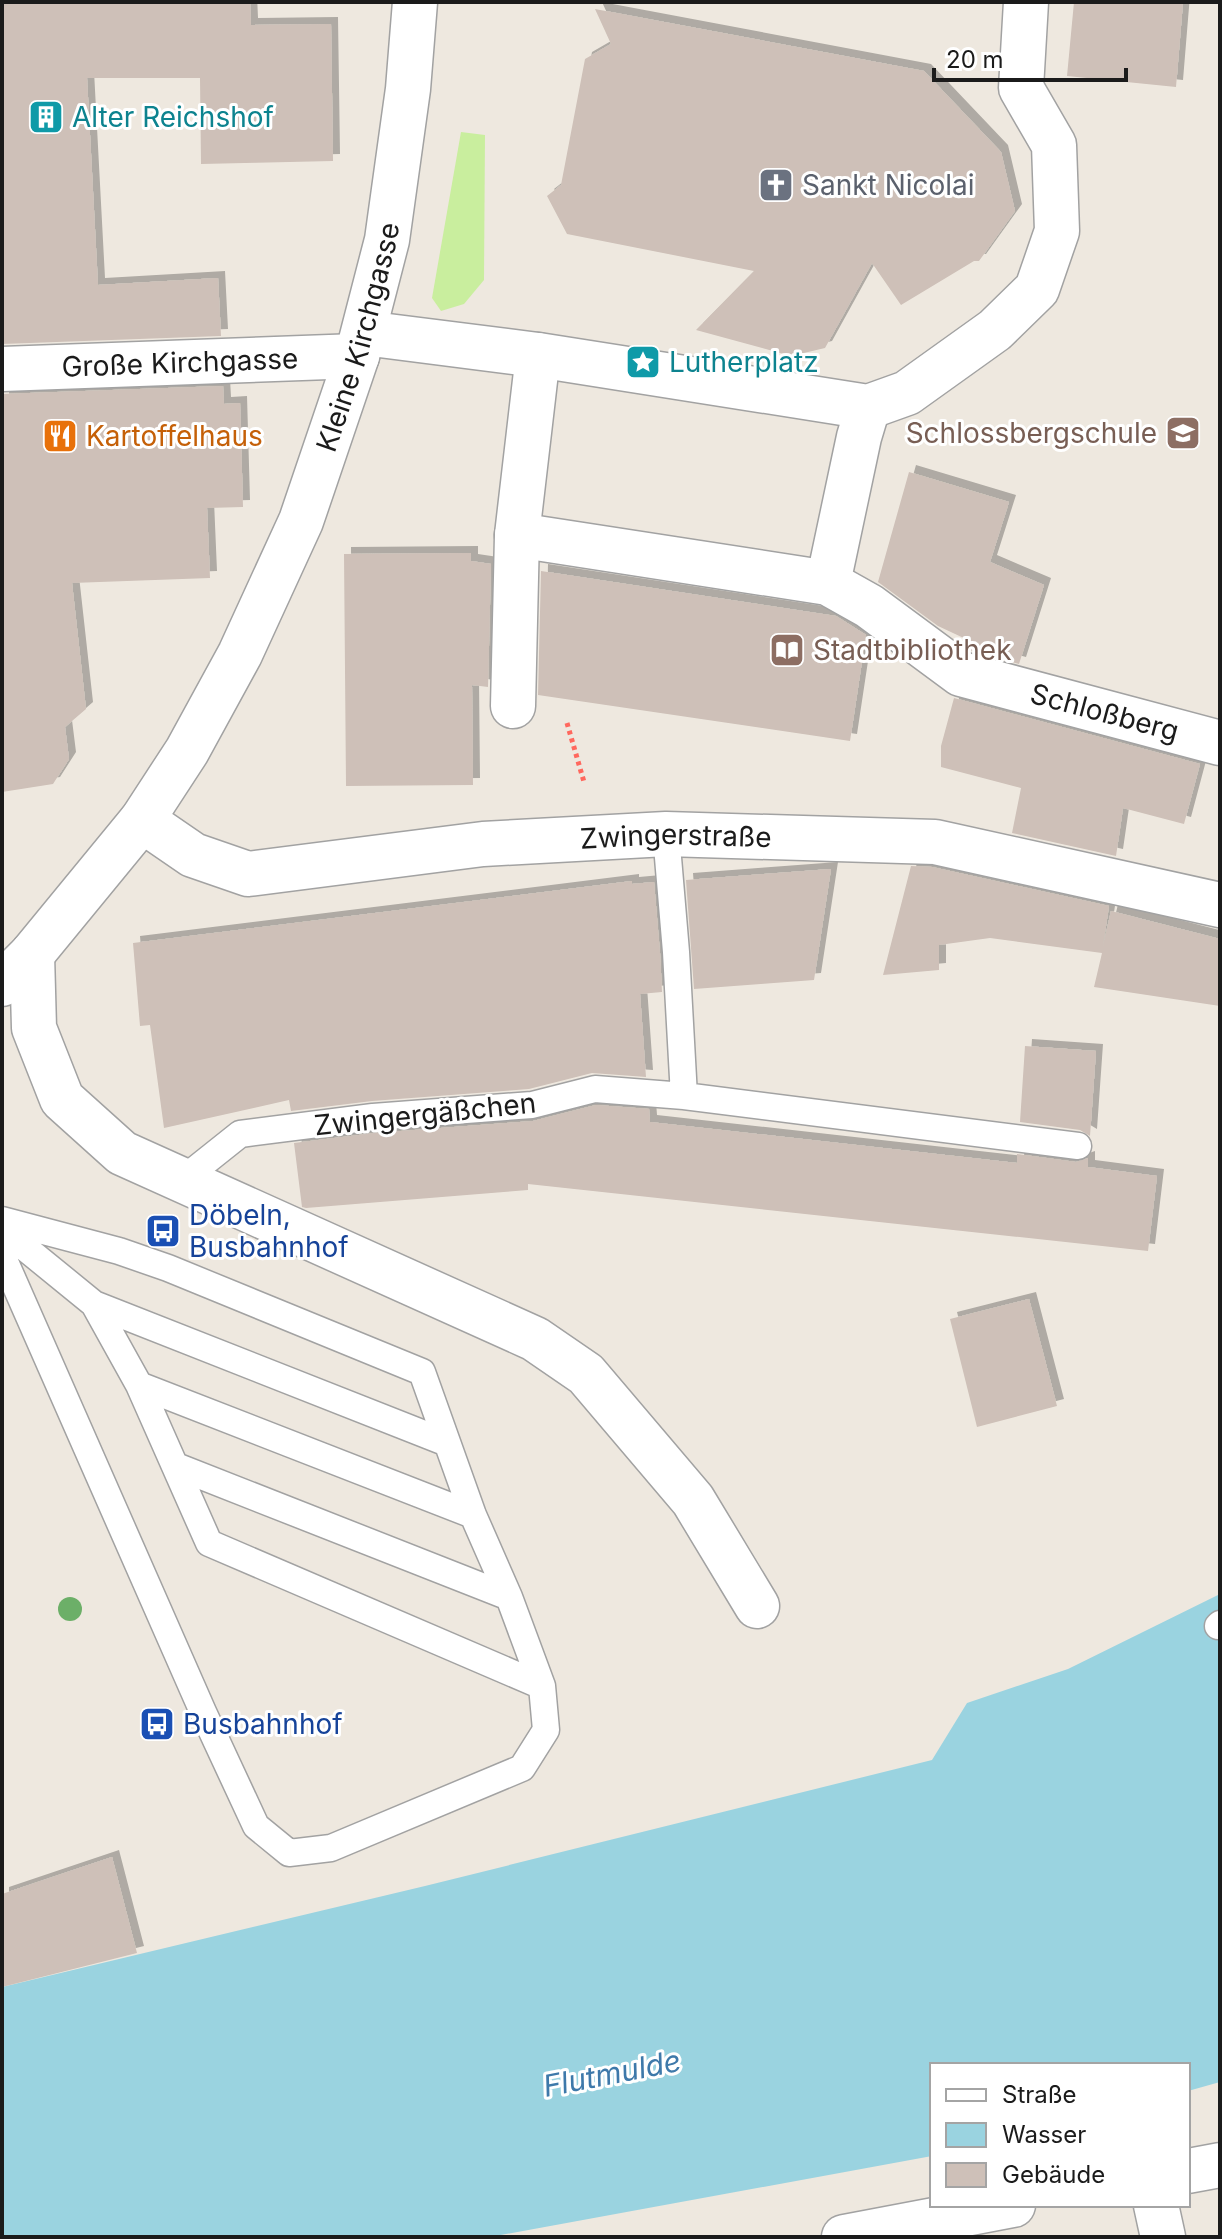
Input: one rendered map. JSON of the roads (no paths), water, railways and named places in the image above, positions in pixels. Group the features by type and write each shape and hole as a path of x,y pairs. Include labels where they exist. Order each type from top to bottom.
{"street":[{"name":"Kleine Kirchgasse","path":"142,820 187,751 240,654 301,521 360,344 387,240 408,89 415,2"},
{"path":"360,344 538,355 868,407 907,393 995,330 1037,289 1057,231 1054,145 1021,88 1026,2"},
{"name":"Große Kirchgasse","path":"2,369 360,344"},
{"path":"513,706 517,535 538,355"},
{"path":"517,535 828,583 868,407"},
{"name":"Schloßberg","path":"828,583 869,606 961,674 1220,743"},
{"path":"142,820 17,969 34,1028 62,1099 122,1153 535,1339 586,1374 693,1500 757,1606"},
{"name":"Zwingerstraße","path":"142,820 193,855 248,874 483,844 600,837 666,834 935,842 1220,905"},
{"path":"1190,2171 1220,2165"},
{"path":"844,2237 1002,2207"},
{"path":"1156,2207 1163,2237"}],"lane":[{"path":"666,834 684,1096"},
{"name":"Zwingergäßchen","path":"181,1181 240,1134 373,1117 532,1105 595,1089 684,1096 1078,1146"},
{"path":"2,1220 119,1251 168,1268 422,1372 473,1515 509,1597 542,1686 546,1730 522,1768 331,1848 289,1853 256,1826 2,1255"},
{"path":"2,1229 94,1304 447,1443"},
{"path":"94,1304 139,1385 209,1543 542,1686"},
{"path":"139,1385 473,1515"},
{"path":"176,1466 509,1597"}],"water":[{"name":"Flutmulde","path":"1220,1594 1220,2082 1190,2090 1190,2063 930,2063 930,2156 490,2237 2,2237 2,1987 932,1760 967,1703 1068,1669"}],"place":[{"name":"Alter Reichshof","path":"46,117"},
{"name":"Sankt Nicolai","path":"776,185"},
{"name":"Lutherplatz","path":"643,362"},
{"name":"Schlossbergschule","path":"1183,433"},
{"name":"Kartoffelhaus","path":"60,436"},
{"name":"Stadtbibliothek","path":"787,650"},
{"name":"Döbeln, Busbahnhof","path":"163,1231"},
{"name":"Busbahnhof","path":"157,1724"}]}
